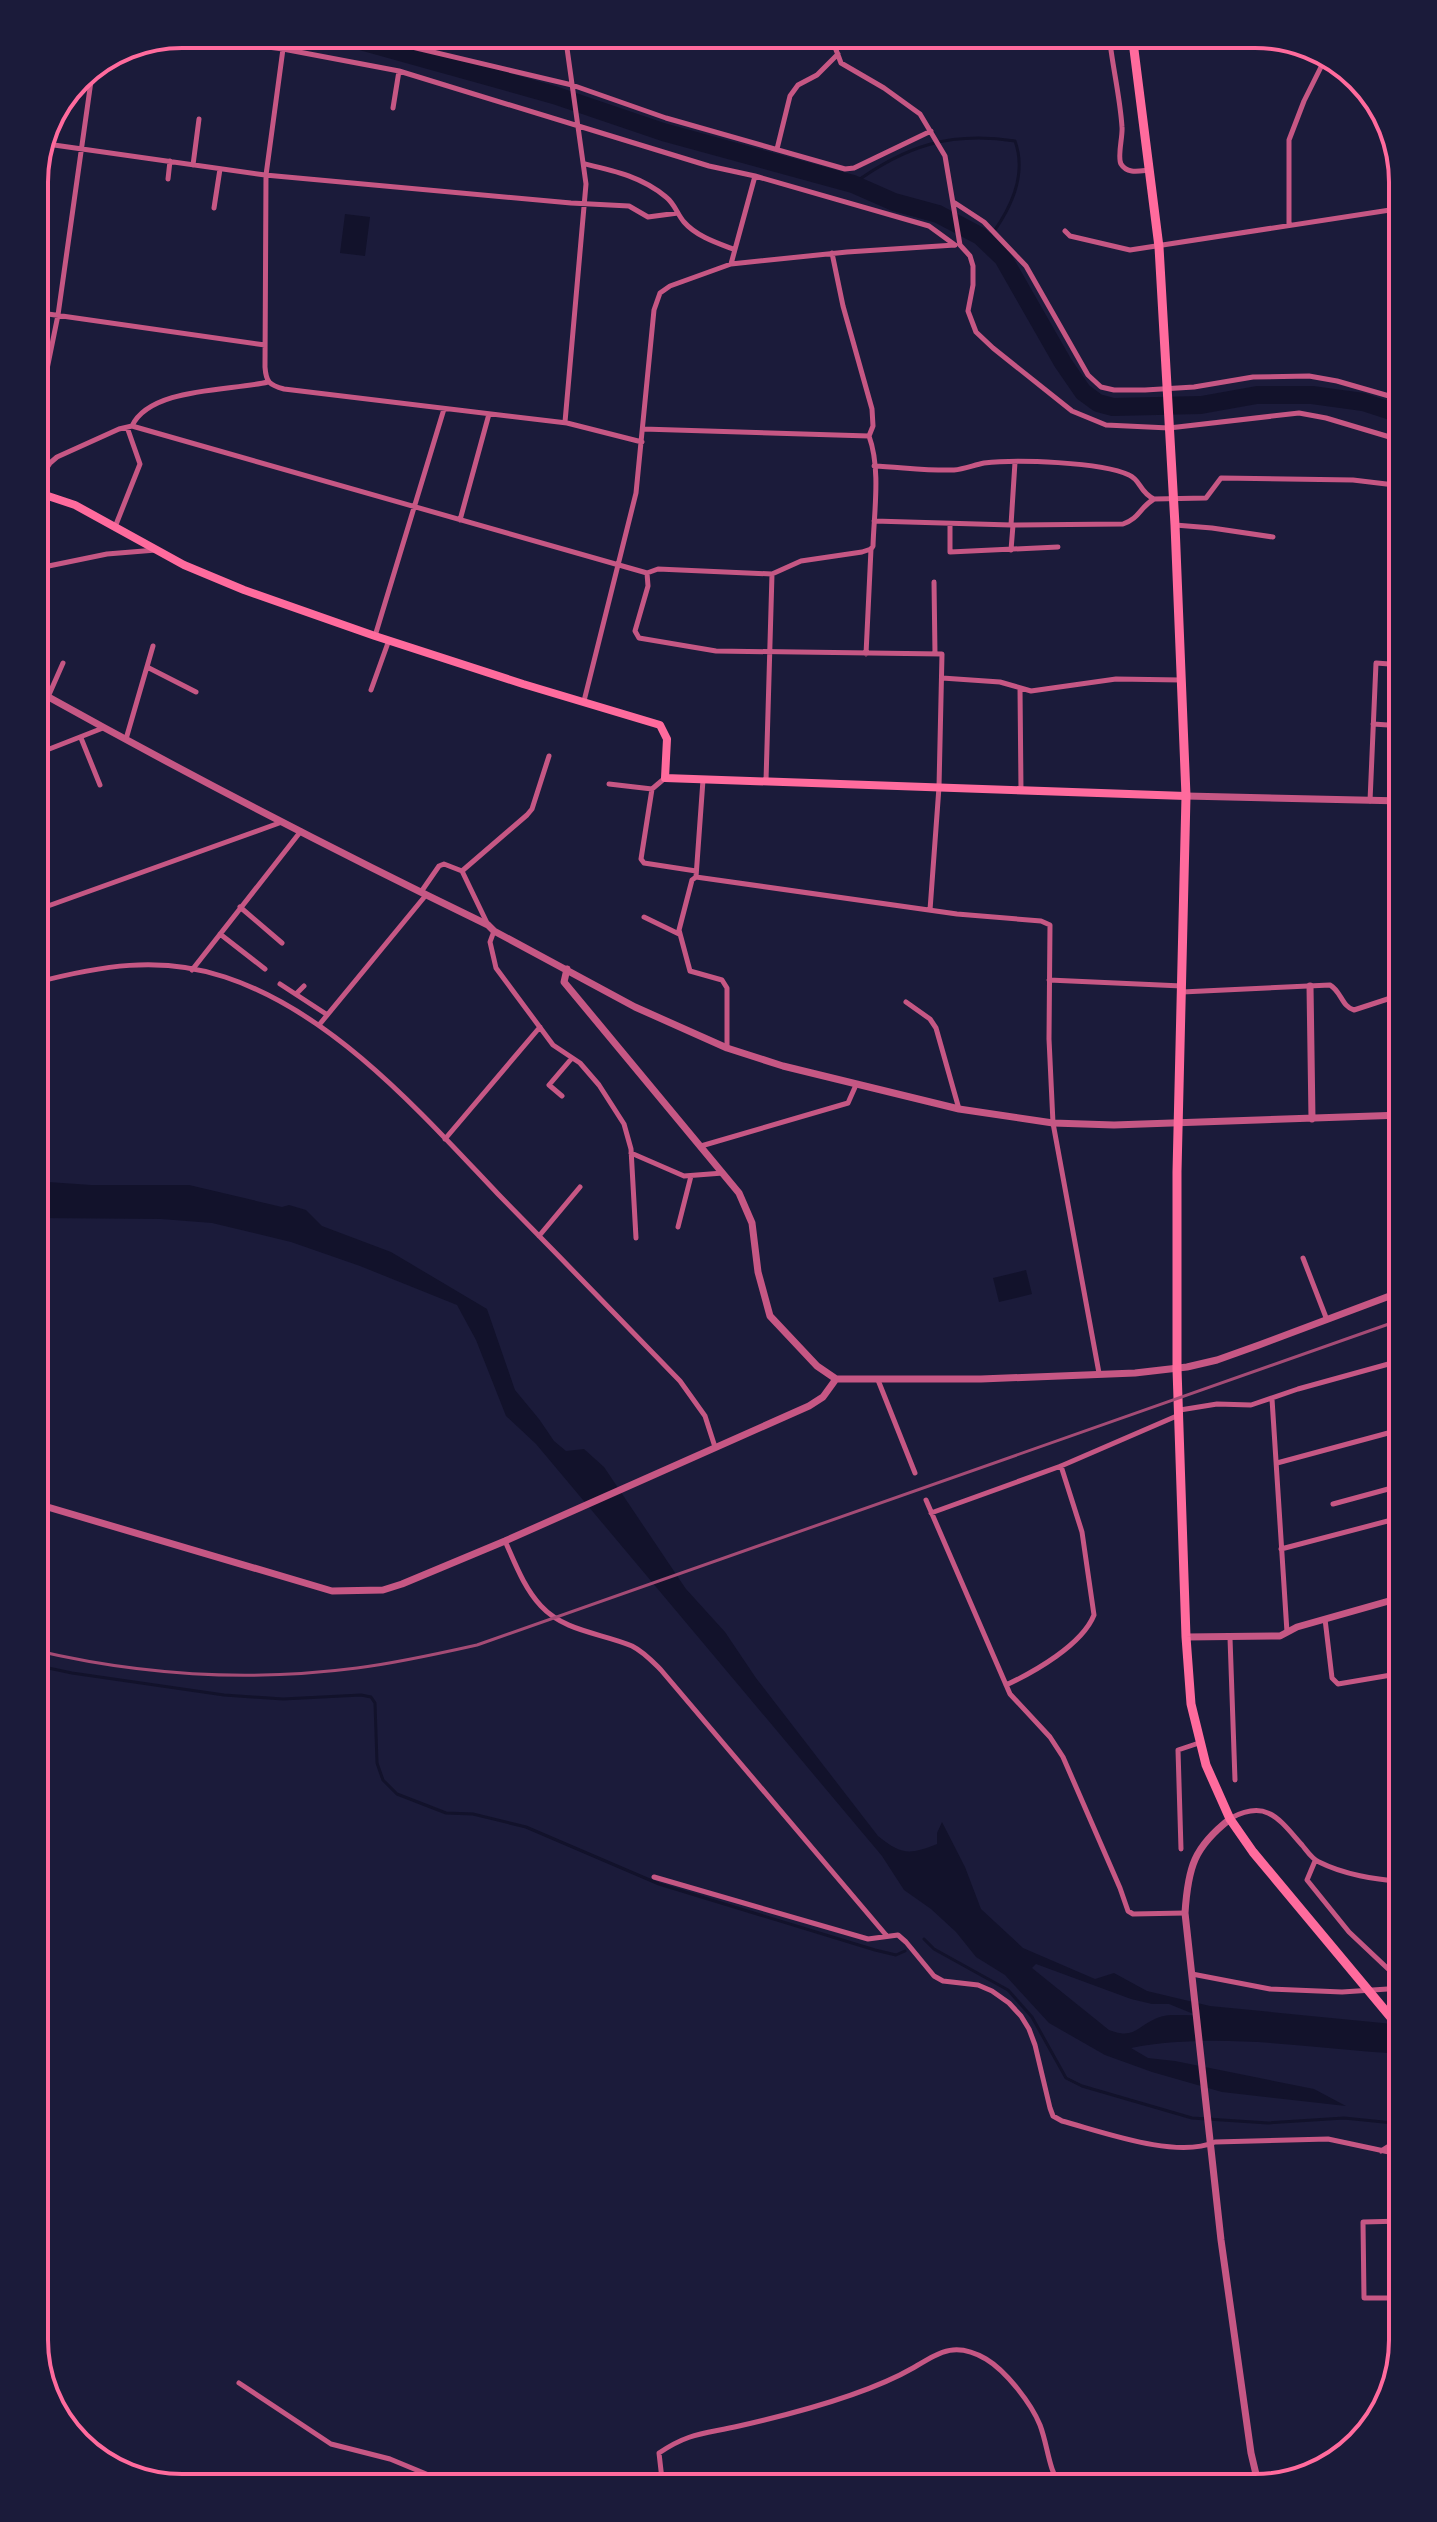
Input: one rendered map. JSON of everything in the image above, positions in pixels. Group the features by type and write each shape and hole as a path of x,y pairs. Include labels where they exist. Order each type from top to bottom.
{"highway":[{"path":"1134,48 1159,247 1186,796 1178,1122 1177,1369 1191,1704 1199,1743 1230,1819 1253,1852 1389,2015"}],"main road":[{"path":"48,496 75,505 213,579 375,636 660,725 667,739 665,778 1186,796"}],"street":[{"path":"276,48 399,71 709,166 755,176 929,226 970,256 973,285 968,311 976,332 1072,411 1106,425 1168,426 1299,413 1389,437"},
{"path":"413,48 573,88 845,169 854,168 933,133"},
{"path":"565,422 585,164 567,48"},
{"path":"835,48 841,63 920,114 933,133 945,156 954,203 957,245"},
{"path":"1111,48 1122,123 1123,141 1119,158 1127,170 1149,170"},
{"path":"268,382 265,367 266,175 283,49"},
{"path":"777,149 790,96 798,85 817,75 838,54"},
{"path":"1289,225 1289,140 1322,67"},
{"path":"393,108 399,71"},
{"path":"48,364 58,315 90,85"},
{"path":"193,165 199,119"},
{"path":"54,145 266,175 629,206 648,217 678,213"},
{"path":"168,179 170,161"},
{"path":"585,164 637,178 668,198 684,223 696,233 733,249"},
{"path":"214,208 220,169"},
{"path":"731,264 755,176"},
{"path":"954,203 984,222 1026,266 1088,375 1101,387 1114,390 1167,390 1253,377 1309,376 1389,396"},
{"path":"1065,231 1070,236 1130,250 1389,210"},
{"path":"584,701 636,493 656,300 660,293 670,286 731,264 832,253 957,245"},
{"path":"832,253 843,306 872,409 873,426 869,436 873,445 874,521 866,654"},
{"path":"48,314 265,345"},
{"path":"48,466 57,457 129,427 136,416 151,406 177,396 268,382 284,389 565,422 642,442"},
{"path":"375,636 444,409"},
{"path":"460,520 489,414"},
{"path":"129,427 647,573 658,569 772,574 801,561 871,549"},
{"path":"115,527 140,464 129,427"},
{"path":"643,429 869,436"},
{"path":"874,466 954,470 983,463 1015,462 1112,468 1132,476 1141,491 1154,499 1172,500 1206,498 1221,478 1353,480 1389,484"},
{"path":"1011,550 1015,462"},
{"path":"874,521 1123,524 1134,520 1154,499"},
{"path":"950,524 950,552 1058,547"},
{"path":"1175,525 1273,537"},
{"path":"48,566 107,554 157,550"},
{"path":"647,573 648,586 635,631 639,638 716,651 942,654 939,787 930,910"},
{"path":"766,782 772,574"},
{"path":"934,582 935,654"},
{"path":"371,690 389,640"},
{"path":"126,739 153,646"},
{"path":"63,663 48,697 491,928 635,1007 727,1048 783,1066 959,1109 1053,1123 1114,1125 1389,1116"},
{"path":"1370,801 1376,663 1389,664"},
{"path":"147,666 196,692"},
{"path":"942,678 1000,682 1031,691 1116,679 1181,680"},
{"path":"1020,688 1021,791"},
{"path":"1373,724 1389,725"},
{"path":"48,750 103,728"},
{"path":"81,738 100,785"},
{"path":"462,871 532,809 549,756"},
{"path":"665,778 652,789 641,859 644,863 696,874 930,910 1050,925 1053,1123 1099,1373"},
{"path":"703,780 696,874 680,935 690,971 722,980 727,988 727,1048"},
{"path":"609,784 652,789"},
{"path":"1186,796 1389,801"},
{"path":"48,906 284,822"},
{"path":"192,970 301,830"},
{"path":"319,1025 423,893 439,866 444,864 462,871 491,928 490,942 496,968 553,1045 580,1063 599,1085 624,1124 631,1153 636,1238"},
{"path":"240,907 282,943"},
{"path":"644,917 680,935"},
{"path":"220,934 265,969"},
{"path":"48,979 139,963 192,970 223,976 266,994 319,1025 351,1050 445,1139 680,1381 705,1416 715,1447"},
{"path":"567,969 564,982 739,1193 752,1223 758,1272 770,1316 817,1366 836,1379 981,1379 1177,1369 1217,1360 1389,1296"},
{"path":"1049,980 1181,989 1330,985 1347,1007 1354,1010 1389,999"},
{"path":"280,984 326,1014"},
{"path":"296,994 304,986"},
{"path":"1310,986 1312,1119"},
{"path":"906,1002 930,1019 936,1028 959,1109"},
{"path":"445,1139 540,1027"},
{"path":"562,1096 549,1085 572,1058"},
{"path":"701,1146 848,1103 856,1085"},
{"path":"631,1153 691,1176 723,1173"},
{"path":"678,1227 691,1176"},
{"path":"539,1236 580,1187"},
{"path":"1303,1258 1327,1320"},
{"path":"931,1513 1061,1466 1179,1413 1217,1404 1251,1405 1389,1364"},
{"path":"48,1507 332,1591 383,1590 505,1541 809,1406 823,1397 836,1379"},
{"path":"878,1380 915,1473"},
{"path":"1272,1399 1287,1632"},
{"path":"1277,1463 1389,1433"},
{"path":"1006,1685 1034,1673 1078,1637 1091,1624 1094,1615 1082,1532 1061,1466"},
{"path":"1333,1504 1389,1489"},
{"path":"926,1500 1010,1694 1050,1737 1063,1757 1128,1911 1133,1914 1185,1913"},
{"path":"1281,1549 1389,1521"},
{"path":"505,1541 530,1594 543,1609 568,1625 633,1647 661,1670 886,1936"},
{"path":"1186,1637 1273,1636 1389,1601"},
{"path":"1325,1618 1334,1682 1338,1684 1389,1675"},
{"path":"1230,1638 1235,1780"},
{"path":"1181,1849 1178,1750 1199,1743"},
{"path":"1256,2474 1248,2437 1208,2133 1185,1913 1190,1872 1205,1840 1230,1819 1255,1809 1279,1818 1315,1861 1375,1880 1389,1881"},
{"path":"1315,1861 1307,1880 1349,1932 1389,1972"},
{"path":"654,1877 846,1934 868,1939 898,1935 934,1976 943,1981 978,1985 992,1991 1009,2003 1029,2029 1053,2116 1062,2121 1159,2145 1191,2149 1215,2142 1328,2139 1389,2153"},
{"path":"1192,1976 1270,1989 1342,1992 1389,1987"},
{"path":"1381,2151 1389,2146"},
{"path":"1389,2221 1363,2222 1364,2298 1389,2298"},
{"path":"661,2474 659,2453 679,2439 796,2412 894,2379 943,2351 956,2349 988,2361 1014,2385 1031,2407 1040,2426 1052,2474"},
{"path":"239,2383 331,2444 390,2459 422,2474"}],"shaded area":[{"path":"345,214 370,217 365,256 340,253"},
{"path":"48,1182 189,1185 282,1207 289,1205 306,1210 322,1226 391,1252 487,1309 515,1390 554,1441 566,1451 584,1449 604,1467 686,1589 725,1632 756,1678 878,1836 900,1850 919,1850 937,1844 937,1833 942,1822 965,1867 981,1909 1023,1948 1095,1979 1114,1973 1147,1991 1210,2006 1389,2024 1389,2053 1233,2041 1165,2043 1131,2048 1148,2058 1314,2089 1346,2106 1222,2092 1105,2055 1049,2023 1005,1975 976,1957 956,1932 904,1890 882,1856 536,1444 506,1416 476,1340 457,1305 291,1242 212,1223 161,1219 48,1218","holes":["1036,1964 1152,2004 1169,2004 1196,2015 1161,2016 1130,2033 1118,2033 1109,2030 1032,1968"]},
{"path":"1026,1270 1032,1294 999,1302 993,1278"}],"waterway":[{"path":"386,48 554,95 663,132 853,184 894,202 938,214 980,236 1003,258 1063,363 1083,392 1098,403 1113,407 1201,405 1257,395 1312,395 1363,402 1389,410"},
{"path":"853,184 891,160 929,144 970,138 1015,141 1018,181 1009,207 986,242"},
{"path":"48,1668 224,1695 283,1699 371,1697 375,1703 377,1763 383,1780 397,1794 446,1813 473,1814 526,1827 659,1884 875,1950 896,1955 905,1951"},
{"path":"924,1939 934,1949 1008,1990 1032,2017 1066,2078 1082,2086 1192,2118 1268,2123 1344,2118 1389,2123"}],"railway":[{"path":"48,1653 114,1665 194,1674 276,1675 372,1666 477,1645 1389,1324"}]}
